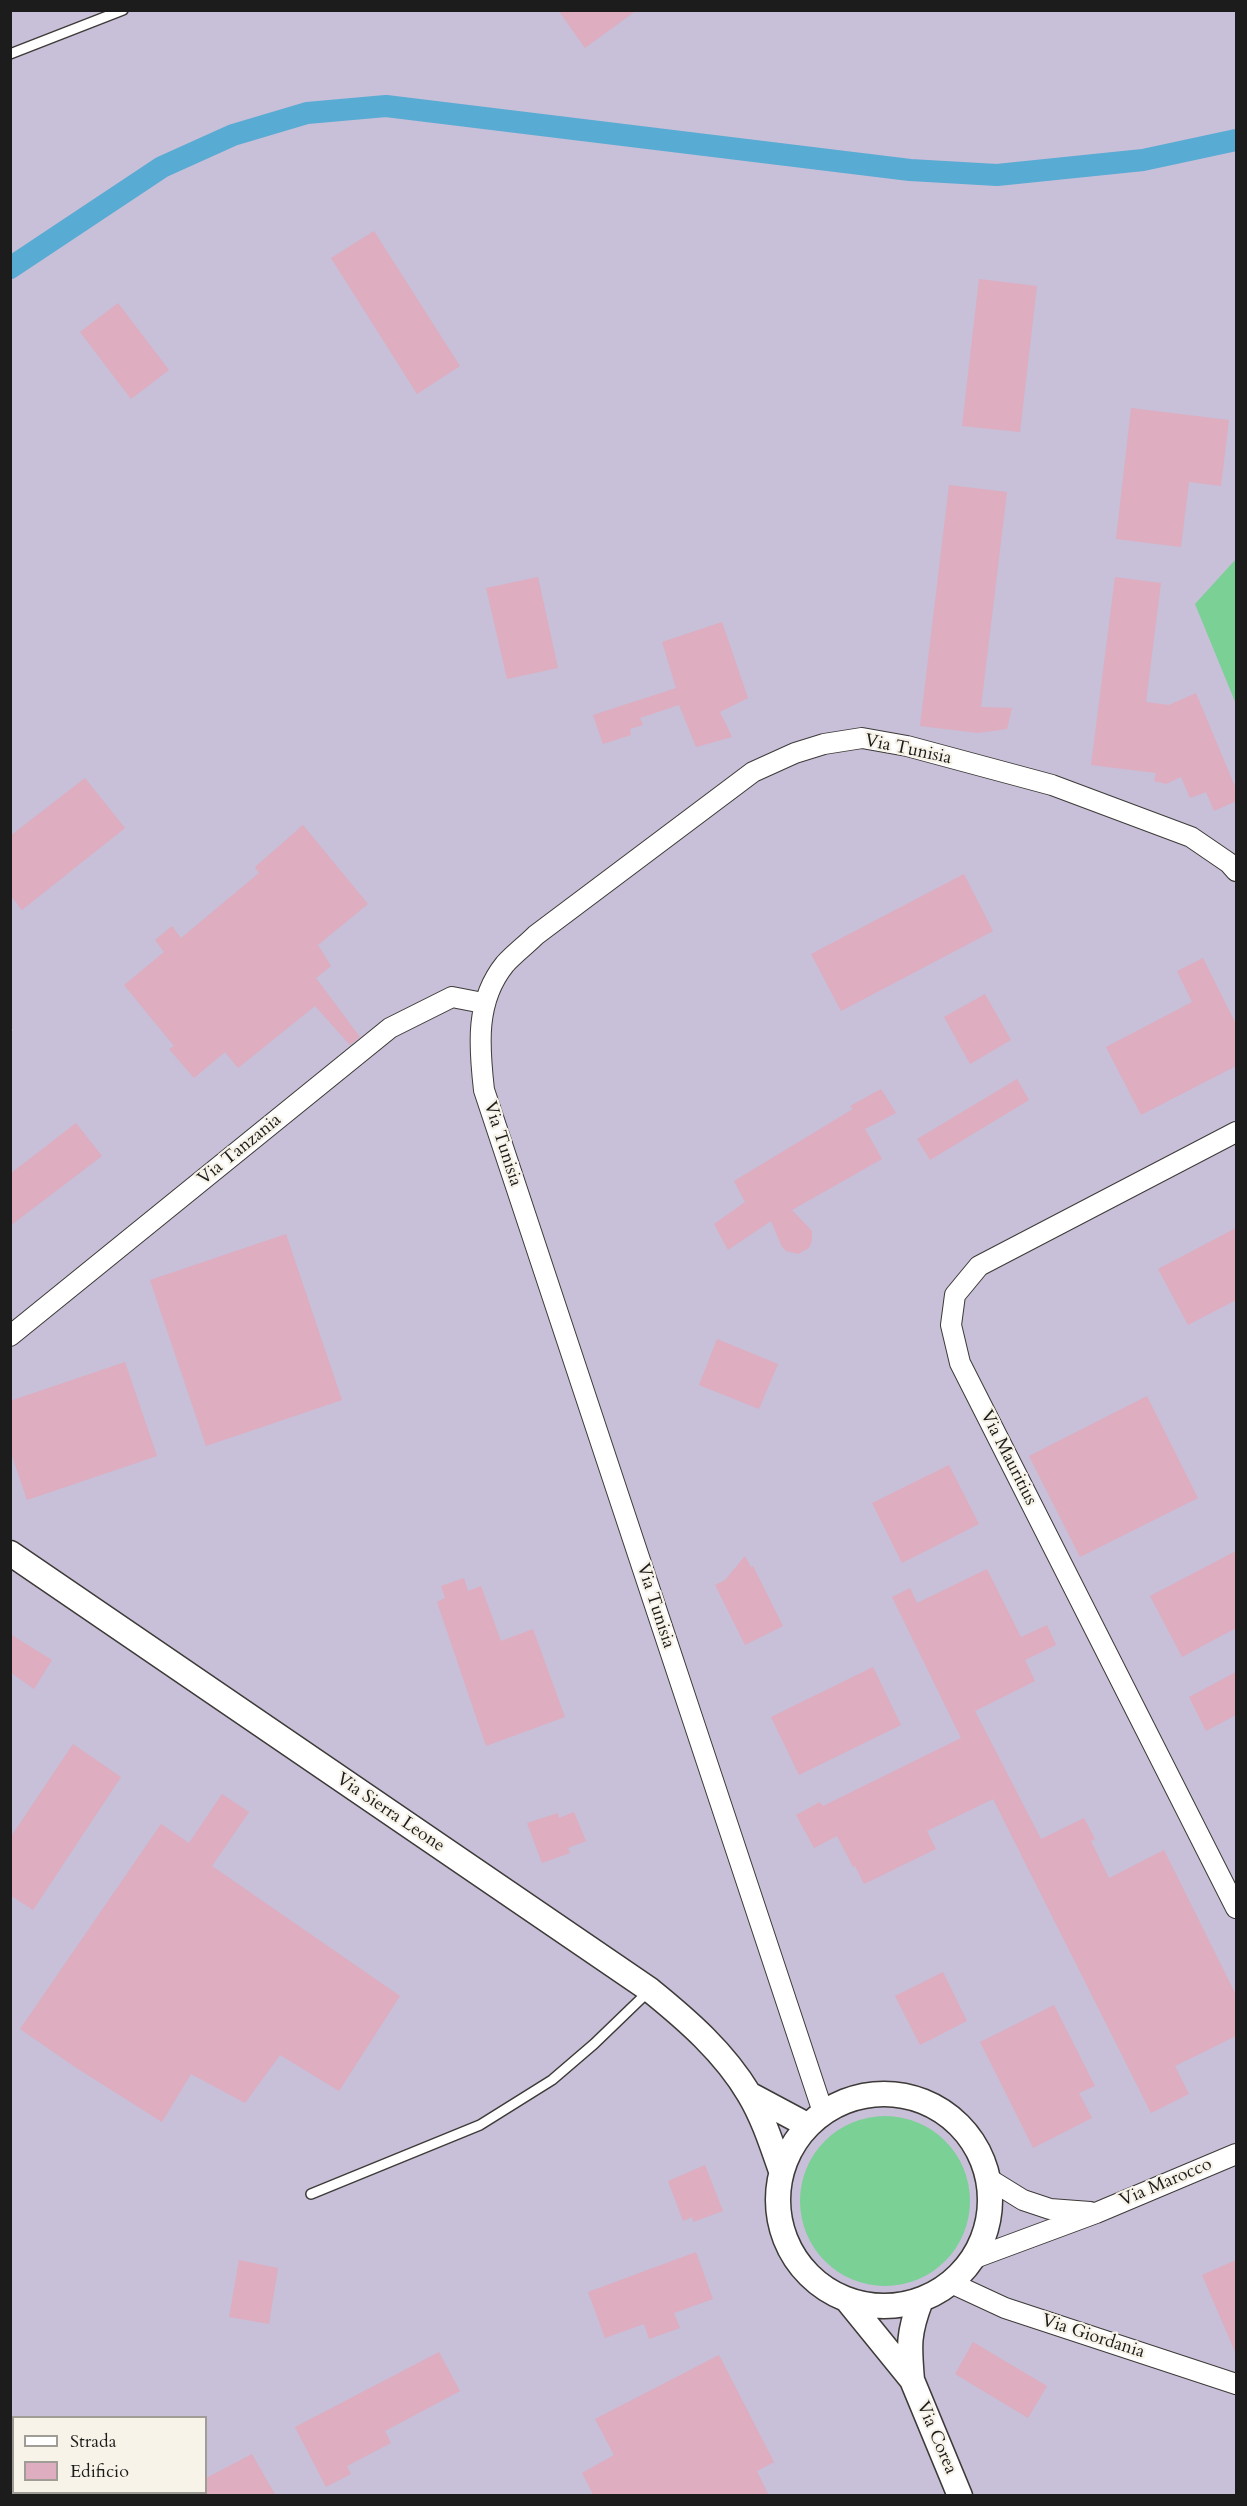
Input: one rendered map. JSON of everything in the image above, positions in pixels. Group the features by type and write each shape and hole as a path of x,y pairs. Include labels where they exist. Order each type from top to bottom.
{"street":[{"name":"Via Tunisia","path":"815,2119 484,1090 479,1045 483,1003 505,965 555,921 753,772 795,753 824,744 862,738 907,746 1052,785 1191,837 1229,863 1236,871"},
{"name":"Via Tanzania","path":"10,1336 390,1028 452,997 483,1003"},
{"name":"Via Mauritius","path":"1236,1132 979,1266 955,1295 951,1325 960,1363 1236,1908"},
{"name":"Via Sierra Leone","path":"10,1553 650,1990 690,2023 723,2058 749,2094 781,2171"},
{"path":"847,2300 884,2307 921,2301 951,2283 972,2259 987,2230 991,2199 989,2179 978,2148 955,2120 931,2104 896,2093 861,2095 815,2119 791,2147 781,2171 777,2205 786,2242 812,2278 847,2300 912,2380"},
{"name":"Via Sierra Leone","path":"749,2094 815,2119"},
{"name":"Via Marocco","path":"972,2259 1096,2213 1236,2154"},
{"name":"Via Marocco","path":"989,2179 1023,2200 1050,2210 1096,2213"},
{"name":"Via Giordania","path":"951,2283 1005,2308 1236,2385"},
{"path":"912,2380 909,2344 911,2324 921,2301"},
{"name":"Via Corea","path":"912,2380 960,2496"}],"lane":[{"path":"10,54 123,10"},
{"path":"311,2194 480,2126 552,2080 594,2044 650,1990"}],"shaded area":[{"path":"11,11 1236,11 1236,2495 11,2496 10,1032 13,1030 10,1028"}],"green space":[{"path":"1236,559 1236,704 1195,604"},
{"path":"885,2116 902,2117 918,2122 945,2141 964,2168 969,2184 969,2218 964,2234 945,2261 918,2280 902,2285 885,2286 868,2285 852,2280 825,2261 806,2234 801,2218 800,2201 801,2184 806,2168 825,2141 852,2122 868,2117"}],"building":[{"path":"558,10 637,10 585,48"},
{"path":"374,231 460,366 417,394 331,258"},
{"path":"979,279 1037,286 1020,432 962,426"},
{"path":"118,303 169,370 131,399 80,332"},
{"path":"1131,408 1229,420 1221,486 1189,482 1181,547 1116,539"},
{"path":"949,485 1007,492 981,707 1012,708 1007,729 978,733 920,726"},
{"path":"538,577 558,668 507,679 486,588"},
{"path":"1115,577 1161,583 1146,702 1169,705 1196,693 1236,789 1236,801 1214,811 1206,792 1190,798 1181,777 1166,784 1154,781 1156,773 1091,765"},
{"path":"722,622 748,698 720,712 732,737 696,747 679,705 640,718 643,725 630,729 631,735 603,744 593,715 676,688 662,642"},
{"path":"85,778 125,828 22,910 10,895 10,836"},
{"path":"303,825 368,904 318,945 331,966 316,978 360,1037 350,1045 315,1006 238,1068 225,1052 194,1078 169,1049 174,1046 124,985 164,952 155,940 172,926 181,938 259,873 255,867"},
{"path":"964,874 993,931 841,1011 811,954"},
{"path":"1203,958 1236,1024 1236,1066 1141,1115 1106,1047 1192,1002 1177,971"},
{"path":"985,994 1011,1040 970,1064 944,1017"},
{"path":"1017,1079 1029,1100 930,1160 917,1139"},
{"path":"881,1089 896,1113 865,1129 882,1159 792,1210 812,1231 809,1248 798,1254 786,1251 771,1221 728,1250 714,1224 745,1202 734,1181 853,1109 850,1106"},
{"path":"76,1123 102,1156 10,1226 10,1174"},
{"path":"1236,1228 1236,1300 1188,1325 1158,1269"},
{"path":"286,1234 342,1400 206,1446 150,1280"},
{"path":"717,1339 778,1364 759,1409 699,1385"},
{"path":"125,1362 157,1456 27,1500 10,1450 10,1401"},
{"path":"1147,1396 1198,1498 1080,1557 1029,1456"},
{"path":"949,1465 979,1524 902,1563 872,1503"},
{"path":"1236,1551 1236,1628 1182,1657 1150,1596"},
{"path":"745,1556 751,1567 753,1566 783,1626 745,1645 715,1585 725,1580"},
{"path":"987,1569 1021,1637 1047,1625 1056,1645 1025,1660 1035,1681 975,1711 1041,1839 1084,1818 1095,1839 1091,1841 1109,1878 1164,1850 1236,1995 1236,2036 1175,2066 1189,2094 1151,2113 993,1799 927,1831 936,1849 864,1884 837,1836 814,1848 796,1815 820,1802 823,1806 961,1738 892,1597 910,1588 917,1603"},
{"path":"464,1578 468,1591 481,1586 501,1641 533,1629 565,1717 486,1746 437,1602 445,1598 441,1586"},
{"path":"10,1634 52,1660 34,1689 10,1672"},
{"path":"873,1667 901,1725 799,1775 771,1717"},
{"path":"1236,1672 1236,1715 1206,1731 1189,1697"},
{"path":"73,1744 121,1777 33,1910 10,1895 10,1838"},
{"path":"222,1794 249,1812 212,1866 400,1996 339,2091 280,2055 245,2103 191,2074 162,2122 20,2029 161,1824 189,1843"},
{"path":"574,1812 586,1841 568,1848 570,1853 542,1863 527,1823 558,1813 559,1818"},
{"path":"943,1972 967,2021 920,2045 895,1996"},
{"path":"1054,2005 1095,2086 1079,2093 1092,2118 1033,2148 980,2042"},
{"path":"705,2165 723,2211 693,2222 692,2217 683,2221 668,2181"},
{"path":"696,2252 713,2299 674,2313 680,2328 649,2339 644,2324 605,2338 588,2292"},
{"path":"239,2260 278,2268 269,2324 229,2317"},
{"path":"1236,2260 1236,2354 1202,2275"},
{"path":"973,2342 1047,2386 1028,2418 955,2374"},
{"path":"439,2352 460,2391 385,2431 391,2443 347,2466 351,2474 326,2487 295,2427"},
{"path":"719,2355 774,2462 757,2471 769,2496 594,2496 582,2473 614,2455 595,2419"},
{"path":"252,2454 276,2496 206,2496 207,2477"}],"waterway":[{"path":"10,268 162,167 233,135 307,113 386,106 910,170 997,175 1143,160 1236,140"}]}
